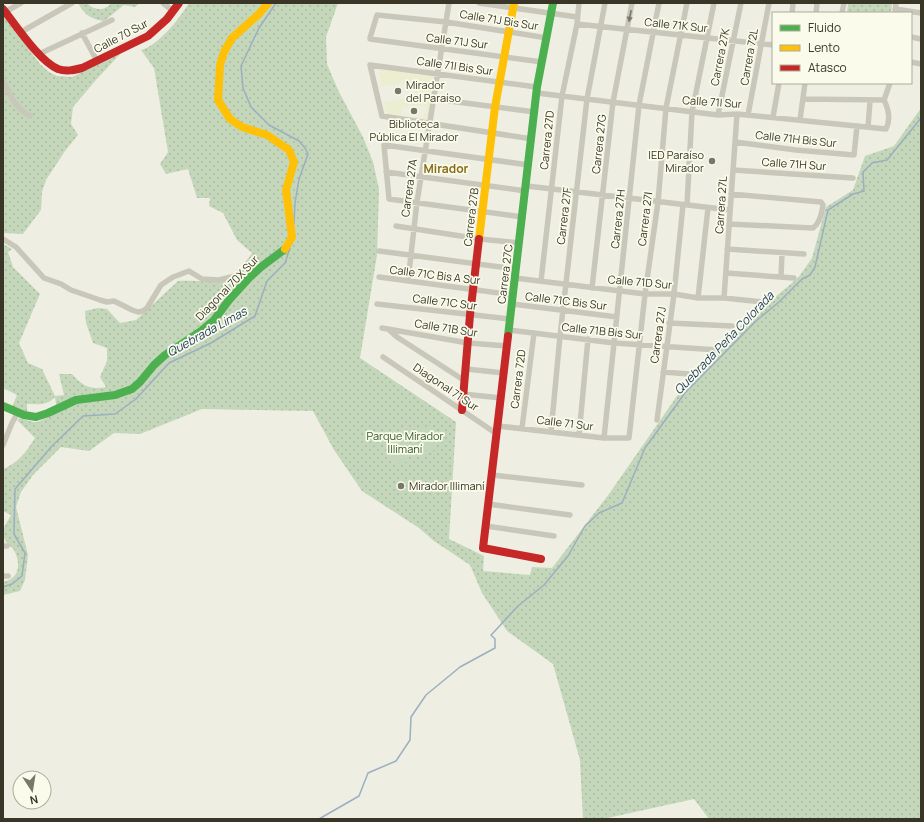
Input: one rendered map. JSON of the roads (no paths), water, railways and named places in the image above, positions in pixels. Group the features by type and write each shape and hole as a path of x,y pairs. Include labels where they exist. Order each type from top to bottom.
{"street":[{"path":"21,3 4,10 39,54 112,20"},
{"path":"21,32 72,3"},
{"path":"163,3 173,11"},
{"name":"Calle 70 Sur","path":"39,54 51,65 62,70 76,70 148,36 160,25 179,3"},
{"name":"Diagonal 70X Sur","path":"17,414 36,417 70,402 84,398 125,393 134,388 160,359 190,339 215,319 230,299 250,277 286,249 290,244 292,237 291,221 286,190 294,162 289,150 267,135 242,127 230,119 218,100 220,65 224,52 232,38 259,14 268,3"},
{"name":"Carrera 27A","path":"408,281 417,202 449,3"},
{"path":"479,3 514,5 576,17"},
{"name":"Carrera 27C","path":"541,559 483,548 537,90 553,3"},
{"name":"Carrera 27D","path":"541,281 562,96 577,24 576,17 579,3"},
{"name":"Carrera 27F","path":"551,432 560,336 587,99 605,3"},
{"name":"Carrera 27G","path":"592,288 613,102 632,3"},
{"name":"Carrera 27H","path":"604,438 639,105 659,3"},
{"name":"Carrera 27I","path":"629,438 658,202 666,108 687,3"},
{"name":"Carrera 27J","path":"656,420 685,205 692,112 714,3"},
{"name":"Carrera 27K","path":"718,115 741,3"},
{"name":"Carrera 72L","path":"748,115 769,3"},
{"name":"Carrera 27B","path":"462,410 470,315 492,133 514,5"},
{"path":"895,8 921,13"},
{"name":"Calle 71J Bis Sur","path":"370,40 377,15 446,22 547,38"},
{"name":"Calle 71K Sur","path":"577,24 772,45"},
{"path":"82,33 97,61"},
{"name":"Calle 71J Sur","path":"370,40 542,62"},
{"name":"Calle 71I Bis Sur","path":"429,124 382,116 370,64 500,82 537,90"},
{"path":"3,81 12,99 21,111 30,116"},
{"path":"772,117 779,84"},
{"path":"800,120 805,84"},
{"path":"803,99 884,100 890,84"},
{"name":"Calle 71I Sur","path":"537,90 562,96 718,115 737,114 886,129 889,113 884,100"},
{"path":"434,99 535,112"},
{"path":"868,127 870,101"},
{"name":"Carrera 27L","path":"724,298 737,114"},
{"path":"429,124 532,139"},
{"name":"Calle 71H Bis Sur","path":"735,142 796,150 854,155 856,126"},
{"path":"523,216 389,199 384,145 529,165"},
{"name":"Calle 71H Sur","path":"733,170 853,178"},
{"path":"386,172 486,186 552,188 730,210"},
{"path":"729,224 813,228 816,226 823,205 821,202 731,194"},
{"path":"698,298 708,208"},
{"path":"396,226 480,239 520,243"},
{"path":"3,239 16,247 44,278 61,284 71,290 100,300 107,302 114,300 138,312 147,308 161,285 173,277 189,271 202,279 219,280 238,275 250,277"},
{"path":"727,249 804,254"},
{"path":"380,250 516,269"},
{"path":"781,277 782,253"},
{"path":"726,273 794,278"},
{"name":"Calle 71C Bis A Sur","path":"379,277 513,295"},
{"name":"Calle 71D Sur","path":"515,278 646,294 674,294 698,298 724,298 763,302"},
{"name":"Calle 71C Sur","path":"378,304 510,319"},
{"name":"Calle 71C Bis Sur","path":"512,304 617,317"},
{"path":"669,323 732,326"},
{"name":"Calle 71B Sur","path":"382,328 468,343 507,346"},
{"path":"390,330 396,337 465,381"},
{"name":"Calle 71B Bis Sur","path":"509,330 666,348 718,350"},
{"name":"Carrera 72D","path":"522,428 534,334"},
{"path":"579,435 588,339"},
{"name":"Diagonal 71 Sur","path":"383,357 462,410 497,430"},
{"path":"466,369 504,373"},
{"path":"663,372 690,374"},
{"path":"463,394 501,398"},
{"path":"3,406 17,414 3,445"},
{"name":"Calle 71 Sur","path":"497,430 522,428 604,438 629,438"},
{"path":"492,475 582,485"},
{"path":"488,504 570,515"},
{"path":"486,526 554,536"}],"waterway":[{"name":"Quebrada Limas","path":"276,3 259,28 241,66 243,88 251,107 269,125 299,141 308,154 299,179 295,203 294,223"},
{"name":"Quebrada Peña Colorada","path":"319,819 359,796 368,773 396,761 410,740 411,717 426,695 460,667 495,648 495,639 491,635 518,606 544,585 568,556 585,526 599,513 622,503 645,448 685,393 756,321 779,302 802,279 810,275 815,267 828,210 853,194 864,191 863,172 872,163 887,160 921,118"},
{"name":"Quebrada Limas","path":"3,587 12,584 22,576 25,553 14,534 15,489 52,446 83,416 115,414 136,399 169,363 211,343 255,316 267,281 285,263 290,248"}],"place":[{"name":"Mirador del Paraíso","path":"398,91"},
{"name":"Biblioteca Pública El Mirador","path":"414,111"},
{"name":"IED Paraíso Mirador","path":"712,161"},
{"name":"Mirador Illimaní","path":"401,486"}],"district":[{"name":"Mirador","path":"446,169"}],"park label":[{"name":"Parque Mirador Illimaní","path":"405,442"}]}
